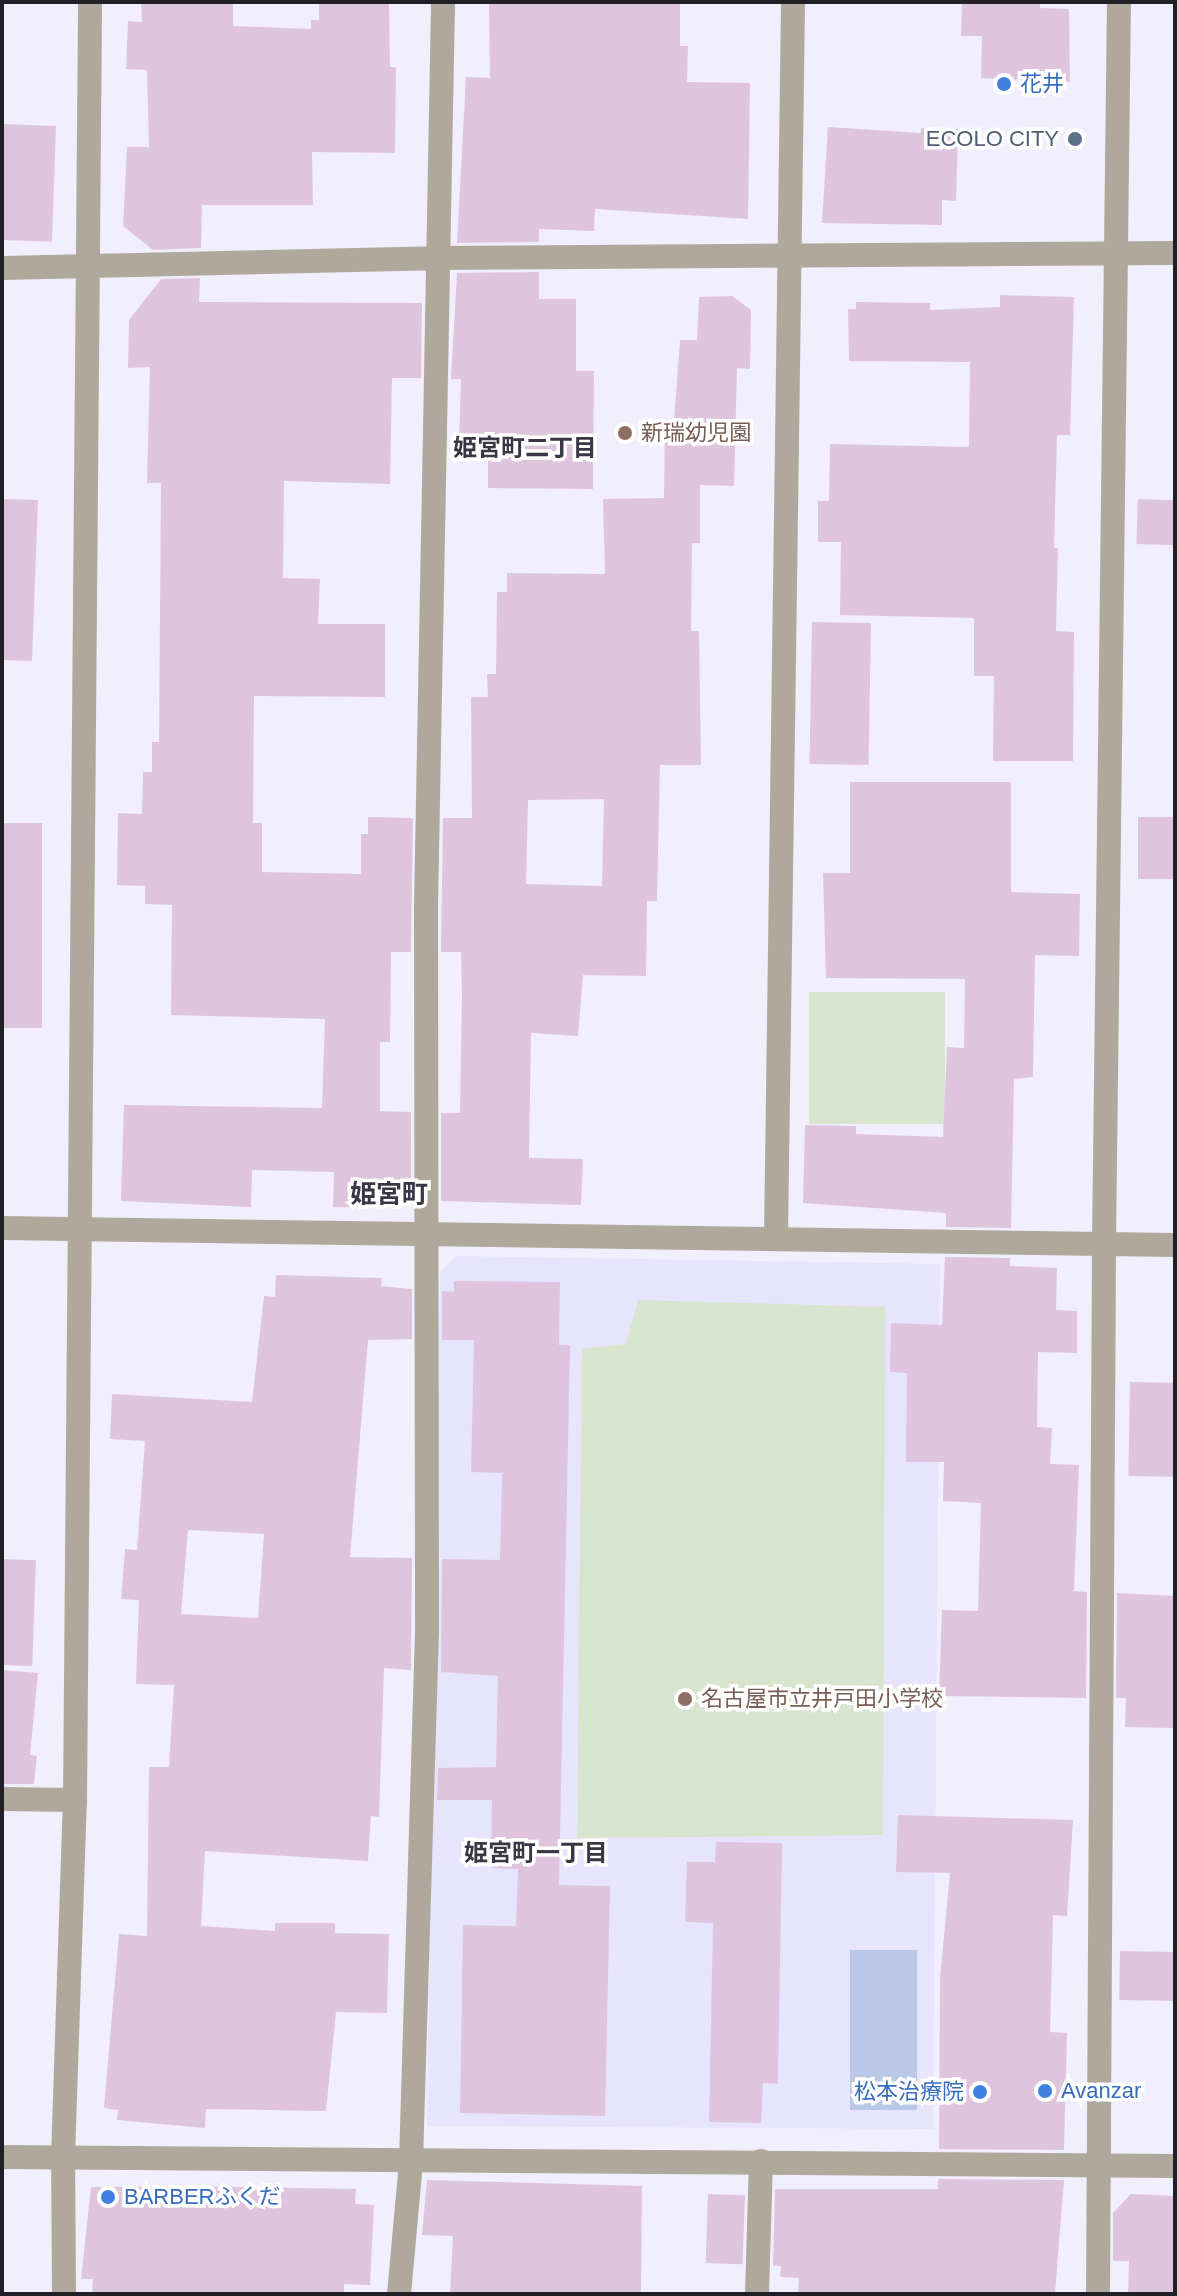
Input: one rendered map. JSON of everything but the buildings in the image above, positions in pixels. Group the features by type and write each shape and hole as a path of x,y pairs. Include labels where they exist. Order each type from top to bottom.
{"street":[{"path":"64,2294 63,2158 75,1800 76,1228 90,2"},
{"path":"399,2294 411,2161 427,1630 426,1237 434,258 443,2"},
{"path":"776,1238 792,254 793,2"},
{"path":"1098,2294 1104,1245 1119,2"},
{"path":"2,268 434,258 1175,253"},
{"path":"2,1228 426,1237 776,1238 1175,1245"},
{"path":"2,1799 75,1800"},
{"path":"2,2157 1175,2166"},
{"path":"757,2294 761,2161"}],"shaded area":[{"name":"名古屋市立井戸田小学校","path":"456,1256 940,1264 933,2129 427,2126 440,1272"}],"green space":[{"path":"809,992 945,992 945,1124 809,1124"},
{"path":"638,1300 885,1307 883,1835 577,1838 582,1349 626,1344"}],"water":[{"path":"850,1950 917,1950 917,2110 850,2110"}],"place":[{"name":"花井","path":"1004,84"},
{"name":"ECOLO CITY","path":"1075,139"},
{"name":"新瑞幼児園","path":"625,433"},
{"name":"名古屋市立井戸田小学校","path":"685,1699"},
{"name":"Avanzar","path":"1045,2091"},
{"name":"松本治療院","path":"980,2092"},
{"name":"BARBERふくだ","path":"108,2197"}],"district":[{"name":"姫宮町二丁目","path":"525,448"},
{"name":"姫宮町","path":"389,1195"},
{"name":"姫宮町一丁目","path":"536,1853"}]}
